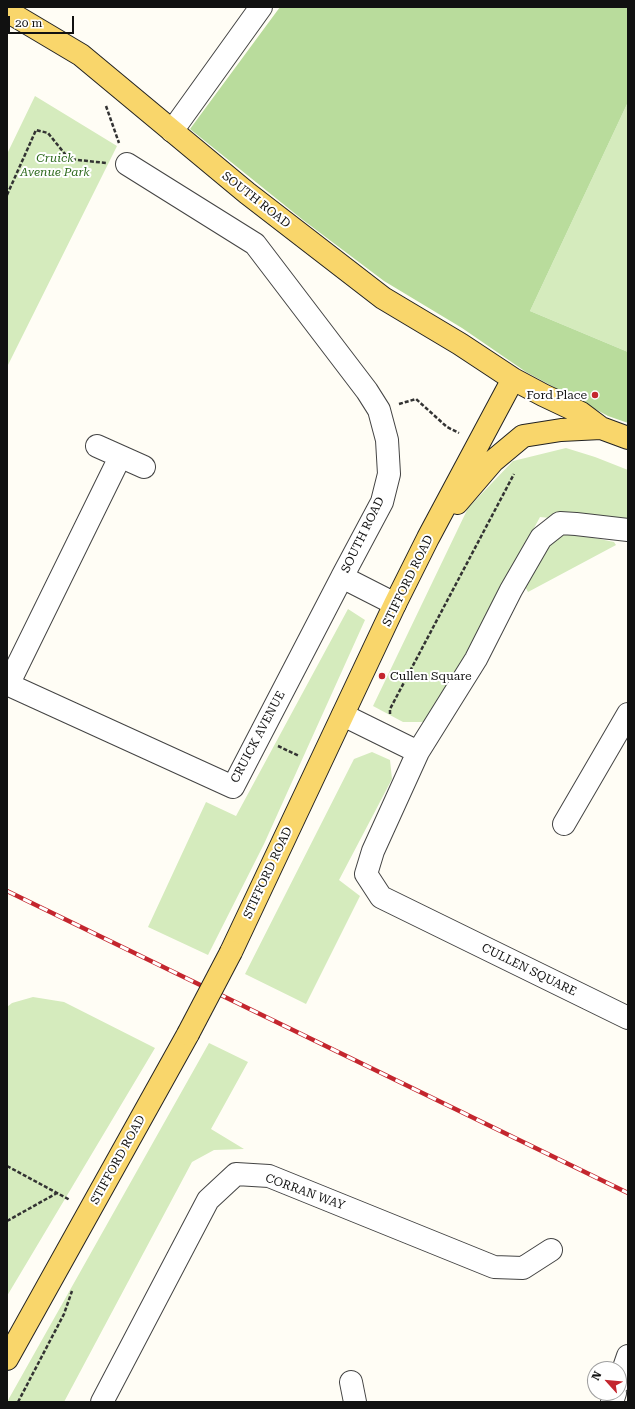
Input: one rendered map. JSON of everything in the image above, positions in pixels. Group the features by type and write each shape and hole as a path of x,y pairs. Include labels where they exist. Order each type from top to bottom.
{"main road":[{"name":"SOUTH ROAD","path":"7,11 81,55 246,193 383,298 460,344 513,379 581,413 601,428"},
{"name":"STIFFORD ROAD","path":"7,1359 188,1034 231,952 395,604 428,538 513,379"},
{"path":"428,538 493,461 523,436 561,430 601,428 628,438"}],"street":[{"path":"172,131 261,7"},
{"name":"SOUTH ROAD","path":"127,164 255,244 367,391 379,410 387,440 389,474 382,502 342,577 395,604"},
{"path":"97,446 144,467"},
{"name":"CRUICK AVENUE","path":"120,456 8,685 233,787 342,577"},
{"name":"CULLEN SQUARE","path":"628,530 560,523 541,538 476,659 418,752 373,852 366,874 381,897 628,1018"},
{"path":"564,824 628,714"},
{"path":"343,715 418,752"},
{"name":"CORRAN WAY","path":"102,1402 208,1200 236,1174 269,1176 494,1267 523,1268 551,1250"}],"path":[{"path":"7,195 36,130 48,133 69,159 127,164"},
{"path":"379,410 416,399 447,426 479,442"},
{"path":"389,717 390,709 515,472"},
{"path":"277,745 305,759"},
{"path":"7,1166 74,1201"},
{"path":"7,1221 57,1193"}],"green space":[{"path":"280,7 628,7 628,102 530,311 628,352 628,423 608,416 526,372 462,328 384,281 303,220 190,129"},
{"name":"Cruick Avenue Park","path":"35,96 117,146 7,367 7,154"},
{"path":"628,102 628,352 530,311"},
{"path":"566,448 595,457 628,470 628,526 540,517 430,722 403,722 373,706 468,508 513,461"},
{"path":"570,533 614,542 616,545 528,592 522,581 540,553 556,538"},
{"path":"348,609 365,620 264,844 208,955 148,927 206,802 236,816"},
{"path":"372,752 390,760 392,779 339,880 360,896 306,1004 245,974 354,759"},
{"path":"33,997 64,1002 155,1048 7,1296 7,1007 12,1003"},
{"path":"209,1043 248,1062 211,1129 244,1149 214,1150 192,1162 64,1402 7,1402"}],"railway":[{"path":"7,891 628,1193"}],"place":[{"name":"Ford Place","path":"595,395"},
{"name":"Cullen Square","path":"382,676"}]}
